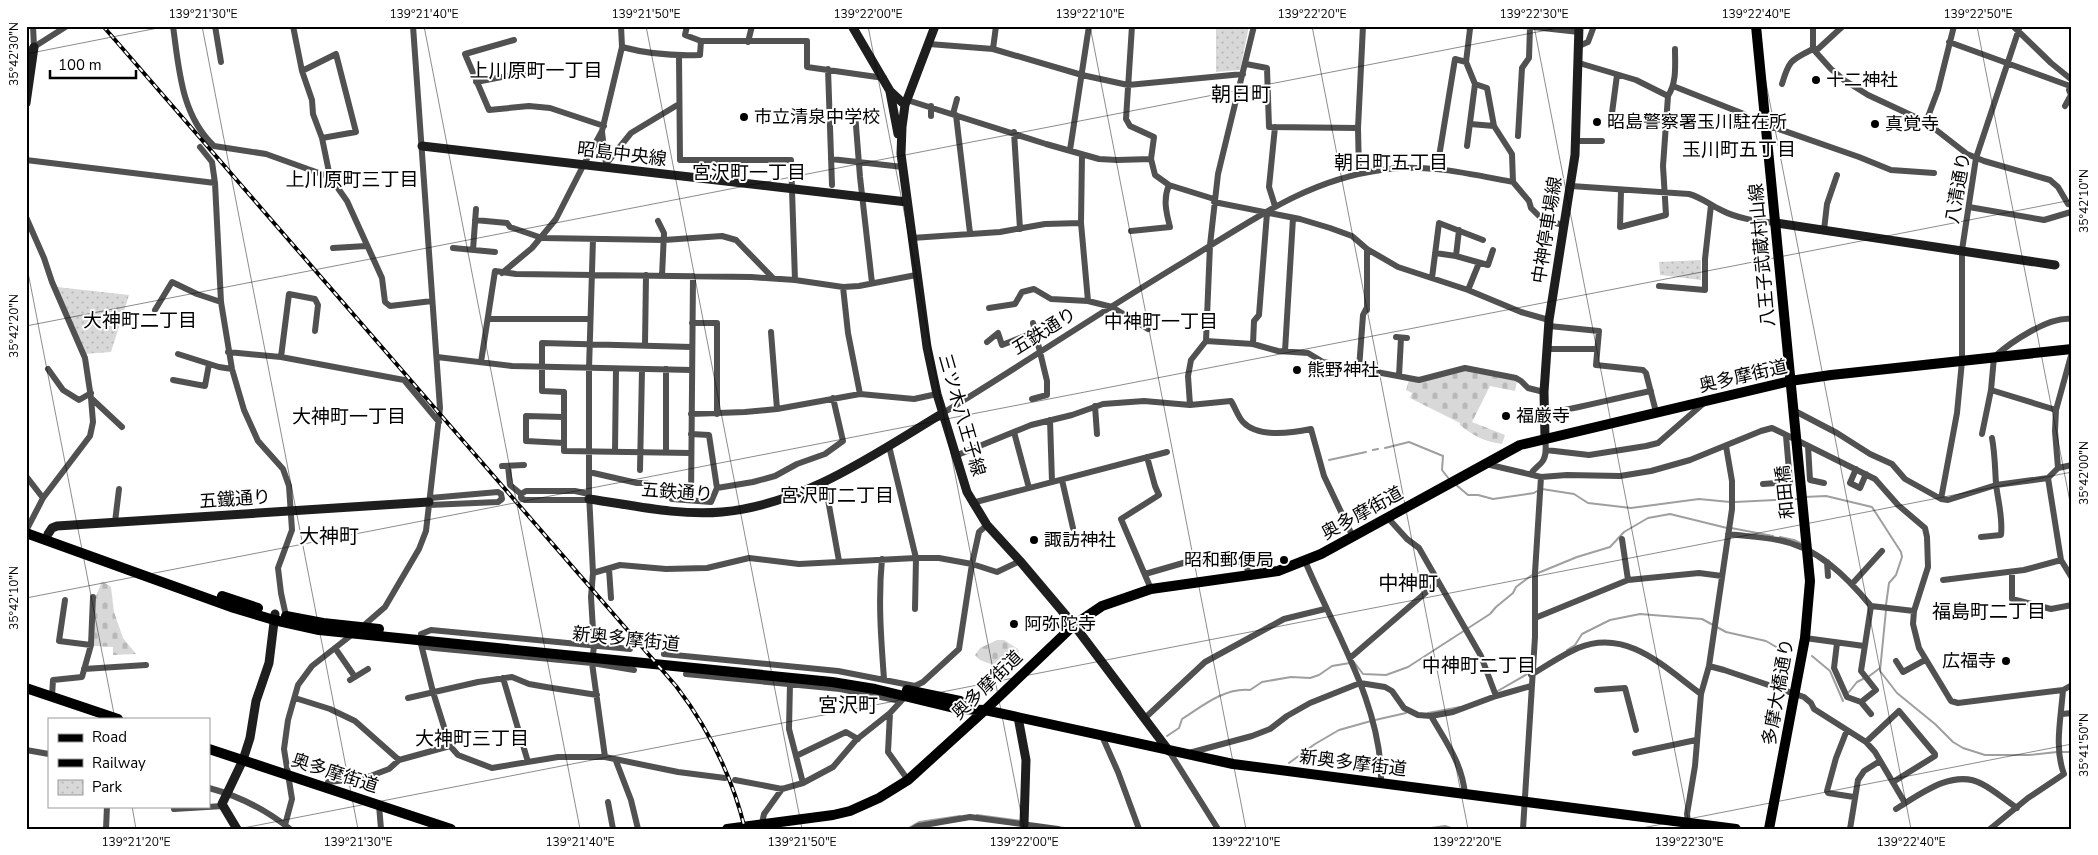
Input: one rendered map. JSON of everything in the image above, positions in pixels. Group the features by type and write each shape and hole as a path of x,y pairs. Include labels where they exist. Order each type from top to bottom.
{"main road":[{"name":"八王子武蔵村山線","path":"1756,26 1794,415"},
{"name":"奥多摩街道","path":"727,829 761,827 850,811 879,798 908,780 1074,626 1102,606 1151,589 1278,572 1305,562 1520,445 1790,381 1994,357 2072,350"},
{"name":"和田橋","path":"1794,415 1809,560"},
{"path":"27,530 48,534 274,617"},
{"path":"27,530 274,617"},
{"name":"多摩大橋通り","path":"1769,829 1804,638 1809,603 1809,560"},
{"name":"新奥多摩街道","path":"274,617 286,616 421,640"},
{"name":"新奥多摩街道","path":"274,617 319,630 352,634 850,678 960,702 970,708 1233,764 1525,802 1689,826 1736,829"},
{"path":"26,688 107,717"},
{"name":"奥多摩街道","path":"210,749 451,829"}],"street":[{"path":"27,100 30,50 34,26"},
{"path":"30,50 67,26"},
{"path":"173,26 182,90 194,122 214,146 266,154 330,177"},
{"path":"215,26 220,62"},
{"path":"293,26 302,71 312,100 313,114 322,138 330,177 347,202 382,278 385,302 390,306 432,301"},
{"path":"210,788 228,793 261,808 287,827 292,799 284,749 288,720 298,685 312,666 362,628 385,607 419,549 426,531 440,408 413,26"},
{"path":"687,26 684,35 701,41 807,41 807,67 884,78"},
{"path":"748,42 752,26"},
{"path":"852,26 890,91 901,154"},
{"name":"三ツ木八王子線","path":"935,26 906,102 902,127 901,154 927,346 937,394 955,456 972,503 986,526 1020,560 1074,626 1169,750"},
{"path":"994,49 996,26"},
{"path":"1015,26 1026,26"},
{"path":"1070,150 1090,26"},
{"path":"1132,26 1126,119 1130,126 1154,137 1151,159 1155,176 1169,185 1214,200 1292,218 1352,236 1367,249 1398,267 1468,290 1549,323 1599,331 1596,365 1643,370 1646,373 1656,412"},
{"path":"1190,405 1188,376 1191,360 1206,341 1210,245 1218,174 1254,26"},
{"path":"1359,174 1358,128 1363,26"},
{"path":"1467,26 1470,30 1466,62 1475,84 1467,146"},
{"path":"1523,26 1579,29"},
{"path":"1579,46 1588,42 1594,26"},
{"path":"1812,26 1814,49 1831,69 1844,80 1868,95 1926,122 1967,154 2050,180 2058,187 2068,204 2072,206 2072,213 2044,220 1969,207"},
{"path":"1782,84 1788,65 1797,57 1818,49 1843,26"},
{"path":"1926,122 1938,90 1954,26"},
{"path":"2013,26 2019,29 2071,83 2071,96 2066,106"},
{"path":"502,273 542,238 556,219 603,129 622,47 620,27"},
{"path":"1518,136 1522,68 1529,58 1530,27"},
{"name":"中神停車場線","path":"1545,438 1543,414 1549,323 1571,186 1576,141 1579,29"},
{"name":"八清通り","path":"1941,499 1957,413 1962,361 1962,250 1976,158 2019,29"},
{"path":"514,40 465,54 489,110 529,106 550,108 603,129"},
{"path":"622,47 639,52 679,56 700,55 701,41"},
{"path":"1949,42 2071,83"},
{"path":"929,44 994,49 1128,85 1243,74"},
{"path":"1621,190 1620,227 1666,215 1663,166 1668,96 1673,86 1675,49"},
{"path":"302,71 336,54 356,132 322,138"},
{"path":"679,56 680,160 791,160 795,280"},
{"path":"1437,169 1455,59 1466,62"},
{"path":"1579,63 1636,80 1668,96"},
{"path":"1246,64 1267,68 1269,127 1358,128"},
{"path":"828,69 832,185"},
{"path":"476,82 523,73"},
{"path":"1612,113 1617,74"},
{"path":"1475,84 1487,88 1494,126 1512,154 1513,182 1539,216 1551,222 1564,225"},
{"path":"1673,86 1744,114"},
{"path":"890,91 906,102 931,106 1082,154 1106,160 1151,159"},
{"path":"957,99 955,114 970,233"},
{"path":"603,129 606,164 631,133 679,104"},
{"path":"931,106 931,116"},
{"path":"856,114 862,197 872,283"},
{"path":"1470,124 1494,126"},
{"path":"1275,127 1269,187 1275,206"},
{"path":"1766,128 1776,128 1858,156 1891,170 1934,173"},
{"path":"1014,132 1020,229"},
{"path":"1576,141 1602,141"},
{"name":"昭島中央線","path":"422,146 582,166 907,202"},
{"path":"200,147 212,162 222,302 228,352 232,368 244,410 258,441 283,469 289,486 292,530 278,568 286,616"},
{"path":"1082,154 1081,223 1088,301"},
{"path":"831,159 902,167"},
{"path":"26,160 215,183"},
{"name":"五鉄通り","path":"589,497 689,512 722,512 778,502 825,483 889,446 1210,245 1275,206 1314,187 1383,169 1437,169 1513,182"},
{"path":"1824,230 1828,204 1837,175"},
{"path":"1131,231 1170,227 1165,208 1165,193 1169,185"},
{"path":"1571,186 1696,196 1740,218 2055,265"},
{"path":"1659,286 1706,290 1705,259 1711,205"},
{"path":"474,250 476,209"},
{"path":"1253,344 1254,321 1259,315 1266,213"},
{"path":"26,217 85,358 93,422 90,436 43,498 27,530"},
{"path":"1285,351 1292,218"},
{"path":"475,220 507,223 510,228 542,238 664,240 722,236 736,240 773,278"},
{"path":"658,221 664,233 662,276"},
{"path":"912,238 1000,232 1044,224 1081,223"},
{"path":"1432,278 1439,223 1483,240"},
{"path":"1456,256 1458,230"},
{"path":"593,239 589,369 589,497 593,573 591,597 593,662 605,757"},
{"path":"333,248 366,246"},
{"path":"453,248 495,252"},
{"path":"1359,369 1363,315 1367,309 1367,249"},
{"path":"1435,253 1456,256 1488,265 1494,254"},
{"path":"1468,290 1479,263"},
{"path":"481,362 494,273 496,271 502,273 773,278 843,287 916,275"},
{"path":"645,346 646,275"},
{"path":"691,500 693,276"},
{"path":"155,310 172,282 197,294 222,302"},
{"path":"843,287 848,333 860,394"},
{"path":"989,308 1015,304 1022,292 1034,289 1052,299 1088,301 1112,307 1148,329"},
{"path":"281,357 289,294 315,299 318,305 315,331"},
{"path":"488,319 590,320"},
{"path":"1982,434 1991,390 1994,357 2006,347 2049,323 2058,319 2072,319"},
{"path":"692,323 717,322 717,414"},
{"path":"1032,399 1047,395 1047,381 1033,323"},
{"path":"771,332 777,409"},
{"path":"987,342 998,333 1002,345 1035,332"},
{"path":"1399,376 1401,338"},
{"path":"1206,341 1253,344 1285,351 1308,353 1323,362 1419,380 1466,368 1516,378 1521,380 1528,388 1544,392"},
{"path":"691,453 564,451 564,392 542,391 542,343 692,347"},
{"path":"1547,349 1597,349"},
{"path":"2058,468 2055,431 2056,410 2072,350"},
{"path":"228,352 281,357 404,380 439,422"},
{"path":"178,354 208,364 232,368"},
{"path":"437,357 542,368 692,370"},
{"path":"173,380 206,386 208,364"},
{"path":"48,369 63,390 79,400 91,396"},
{"path":"615,452 616,369"},
{"path":"640,470 642,369"},
{"path":"666,370 666,452"},
{"path":"1991,390 2056,410"},
{"path":"1543,414 1651,392"},
{"path":"692,414 777,409 860,394 914,399 937,394"},
{"path":"91,396 122,427"},
{"path":"717,488 775,476 797,464 825,454 843,441 833,398"},
{"path":"1546,450 1589,455 1646,446 1658,442 1707,400"},
{"path":"955,456 1014,432 1103,404 1138,401 1190,405 1231,401 1243,422 1255,429 1281,435 1311,429 1324,476 1353,537"},
{"path":"1095,406 1097,434"},
{"path":"1794,415 1837,433 1870,454 1892,464 1905,479 1941,499 1948,500 1996,485 2048,478 2058,468 2072,465"},
{"path":"564,416 526,416 526,441 564,443"},
{"path":"1050,420 1052,482"},
{"path":"1484,464 1541,477 1567,475 1620,476 1651,471 1690,460 1772,428 1876,480 1898,505 1925,528 1928,537 1928,567 1914,610 1913,624 1915,636 1925,660 1951,701 1958,703 2063,690 2072,685"},
{"path":"1014,432 1029,488"},
{"path":"672,499 711,502 717,488 709,435 691,434"},
{"path":"1762,484 1790,482 1786,436"},
{"path":"1531,474 1543,461 1546,450 1545,438"},
{"path":"1981,537 2001,535 2002,518 1996,485 1995,455 1992,438"},
{"path":"889,446 916,558 915,610"},
{"path":"1689,826 1687,814 1695,766 1701,694 1709,666 1732,502 1732,481 1726,446"},
{"path":"1808,446 1810,480 1824,483"},
{"path":"972,503 1167,452"},
{"path":"1147,457 1159,495 1121,519 1151,589"},
{"path":"524,465 505,466 510,485 521,494 526,491 574,491 589,497"},
{"path":"1856,469 1850,484 1860,488 1866,474"},
{"path":"589,472 637,483 646,483"},
{"path":"26,476 43,498"},
{"path":"1523,829 1541,477"},
{"path":"2048,478 2061,560 2072,578"},
{"path":"1062,480 1073,528"},
{"path":"825,483 839,561"},
{"path":"115,522 119,489"},
{"path":"498,492 502,498 498,502 429,501 498,492"},
{"name":"五鐵通り","path":"48,534 52,528 57,526 429,501"},
{"path":"1388,518 1407,539 1419,548 1481,656 1495,694"},
{"path":"735,780 782,789 803,783 833,767 858,739 890,713 913,687 923,682 959,649 972,564 979,532 986,526"},
{"path":"1728,530 1779,540 1800,547 1827,562 1852,584 1871,606 1914,610"},
{"path":"1622,539 1628,580"},
{"path":"1852,584 1882,551"},
{"path":"593,573 620,565 666,569 707,568 749,558 799,564 939,558 972,564 997,572 1020,560"},
{"path":"1146,574 1197,558 1224,559 1246,563 1249,576"},
{"path":"882,559 879,588 879,619 884,679"},
{"path":"1943,580 2012,572 2035,568 2042,564 2061,560"},
{"path":"1305,562 1325,609 1351,661 1373,721 1380,755 1380,783"},
{"path":"1827,562 1828,576"},
{"path":"609,569 611,598"},
{"path":"2012,572 2012,599 2051,609 2072,605"},
{"path":"1535,618 1628,580 1699,573 1722,576"},
{"path":"1351,661 1438,582"},
{"path":"52,696 53,680 82,676 92,645 93,597"},
{"path":"65,600 59,642 92,645"},
{"path":"1862,702 1876,690 1861,671 1871,606"},
{"path":"1145,718 1205,662 1284,619 1325,609"},
{"path":"222,806 243,760 250,738 256,701 269,663 274,617"},
{"path":"421,640 431,630 630,649"},
{"path":"1804,638 1864,646"},
{"path":"421,640 434,648 593,662 634,670"},
{"path":"421,640 433,692 450,746 458,755 478,761 485,767 492,768 558,756 605,757 616,761 678,772 725,778"},
{"path":"1531,673 1578,648 1611,642 1621,643 1643,652 1701,694"},
{"path":"1836,643 1834,668 1847,697 1862,702 1870,714"},
{"path":"335,648 352,679 368,670"},
{"path":"664,654 831,670 884,679 913,687"},
{"path":"1896,661 1903,672 1925,660"},
{"path":"748,678 750,663"},
{"path":"84,669 146,665"},
{"path":"1709,666 1794,696 1804,697 1811,703 1814,709 1866,742 1880,761 1905,803"},
{"path":"686,674 748,678 851,690 902,700"},
{"path":"408,698 512,677 546,687 597,695"},
{"path":"503,678 528,762"},
{"path":"790,683 789,729 803,783"},
{"path":"1186,754 1252,736 1270,729 1287,716 1310,703 1360,683 1386,687 1392,691 1404,708 1418,715 1431,716 1474,705 1495,694 1530,686"},
{"path":"1597,690 1625,688 1636,730"},
{"path":"1990,829 2064,774 2059,752 2063,690"},
{"path":"295,698 330,709 355,721 399,760"},
{"path":"1866,742 1899,711 1935,754 1935,756 1893,782"},
{"path":"890,713 888,752 908,780"},
{"path":"2062,714 2072,713"},
{"path":"1431,716 1457,761 1464,781 1465,794"},
{"path":"1018,717 1026,760 1024,821"},
{"path":"1847,730 1836,758 1827,791 1828,793 1854,796"},
{"path":"796,756 846,732 858,739"},
{"path":"1102,736 1118,772 1139,829"},
{"path":"1635,753 1696,740"},
{"path":"327,788 328,782 365,778 389,769 399,760 450,746"},
{"path":"26,750 48,754"},
{"path":"1169,750 1218,829"},
{"path":"616,761 631,800 638,829"},
{"path":"1850,829 1854,796 1860,775 1880,761"},
{"path":"1896,809 1929,788 1947,782 1965,780 1981,783 2017,808"},
{"path":"761,827 764,814 782,789"},
{"path":"608,802 613,829"},
{"path":"380,805 381,829"},
{"path":"210,807 222,806"},
{"path":"222,806 237,829"},
{"path":"106,808 106,829"},
{"path":"174,809 190,808"},
{"path":"913,829 918,826 970,817 1024,821 1058,829"}],"green space":[{"path":"1216,26 1249,26 1240,70 1216,72"},
{"path":"1701,260 1701,280 1660,275 1659,262"},
{"path":"57,287 129,295 111,352 84,354"},
{"path":"1467,370 1517,381 1515,391 1490,386 1472,422 1505,435 1502,444 1485,440 1475,435 1460,425 1460,423 1410,398 1412,393 1406,390 1409,380"},
{"path":"102,581 111,587 114,612 123,638 136,654 113,655 113,647 94,646 96,596"},
{"path":"997,640 1004,640 1018,649 1019,654 1004,669 980,660 975,655 980,648"}],"waterway":[{"path":"1385,448 1409,442 1443,456 1442,470 1449,479"},
{"path":"1373,450 1378,449"},
{"path":"1329,460 1366,452"},
{"path":"1455,484 1468,495 1478,495 1493,499 1537,491"},
{"path":"1542,489 1574,494 1588,503 1631,508 1699,499 1730,502"},
{"path":"1804,497 1826,496 1872,507 1901,552 1902,557 1896,575 1889,583 1886,605"},
{"path":"1735,502 1797,499"},
{"path":"1538,573 1577,557 1610,547 1624,532 1648,518 1670,514 1727,528"},
{"path":"1731,528 1773,536"},
{"path":"1780,537 1802,544"},
{"path":"1354,662 1363,674 1386,675 1408,667 1490,614 1513,593 1516,587 1532,575"},
{"path":"1886,610 1880,671 1897,693 1935,724 1953,742 1963,748 1985,755 2029,755 2057,752"},
{"path":"1567,650 1575,645 1582,634 1610,620 1640,614 1702,619 1726,632 1766,641 1778,648"},
{"path":"1812,656 1830,671 1843,701"},
{"path":"1167,736 1179,728 1182,719 1223,695 1241,690 1250,690 1262,682 1291,677 1310,678 1319,675 1332,666 1350,663"},
{"path":"1868,677 1880,668"},
{"path":"1496,692 1529,673"},
{"path":"1849,692 1857,682 1863,679"},
{"path":"1428,713 1460,707"},
{"path":"1375,720 1406,713"},
{"path":"1289,763 1315,744 1339,730 1371,721"},
{"path":"2061,752 2072,752"},
{"path":"977,815 1022,821"},
{"path":"907,829 919,822 960,816"},
{"path":"1425,829 1445,826 1454,829"},
{"path":"1058,827 1071,829"}],"railway":[{"path":"103,26 676,686 699,719 718,754 740,809 745,829"}],"place":[{"name":"十二神社","path":"1816,80"},
{"name":"市立清泉中学校","path":"744,117"},
{"name":"昭島警察署玉川駐在所","path":"1597,122"},
{"name":"真覚寺","path":"1875,124"},
{"name":"熊野神社","path":"1297,370"},
{"name":"福厳寺","path":"1506,416"},
{"name":"諏訪神社","path":"1034,540"},
{"name":"昭和郵便局","path":"1284,560"},
{"name":"阿弥陀寺","path":"1014,624"},
{"name":"広福寺","path":"2006,661"}],"district":[{"name":"上川原町一丁目","path":"536,71"},
{"name":"朝日町","path":"1241,94"},
{"name":"玉川町五丁目","path":"1739,150"},
{"name":"朝日町五丁目","path":"1391,163"},
{"name":"宮沢町一丁目","path":"749,173"},
{"name":"上川原町三丁目","path":"352,180"},
{"name":"大神町二丁目","path":"140,321"},
{"name":"中神町一丁目","path":"1161,322"},
{"name":"大神町一丁目","path":"349,417"},
{"name":"宮沢町二丁目","path":"837,496"},
{"name":"大神町","path":"329,536"},
{"name":"中神町","path":"1408,583"},
{"name":"福島町二丁目","path":"1989,612"},
{"name":"中神町二丁目","path":"1479,666"},
{"name":"宮沢町","path":"848,705"},
{"name":"大神町三丁目","path":"472,739"}]}
